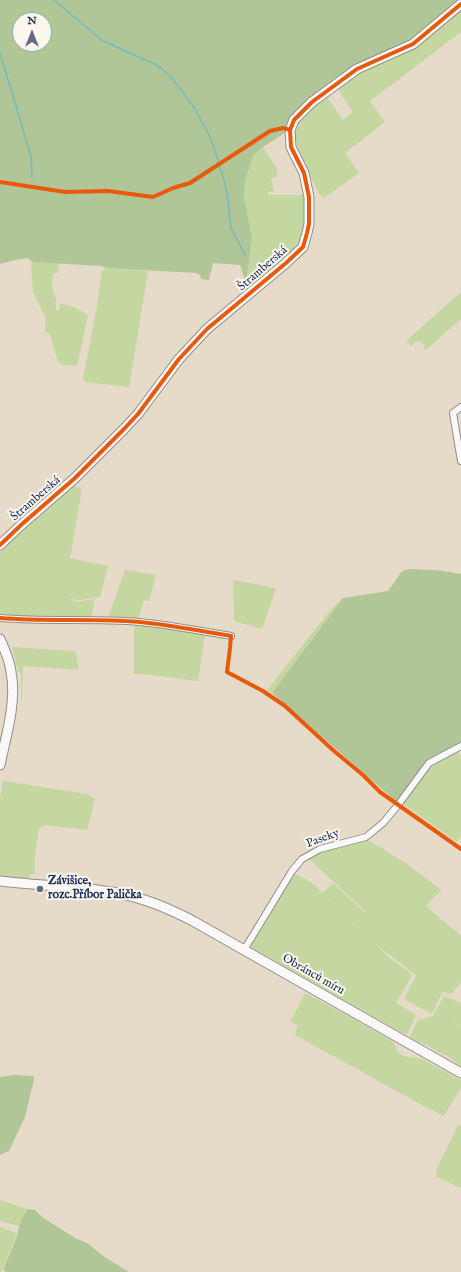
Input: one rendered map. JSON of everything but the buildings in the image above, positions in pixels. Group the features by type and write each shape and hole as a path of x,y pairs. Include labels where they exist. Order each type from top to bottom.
{"street":[{"name":"Štramberská","path":"0,546 21,525 75,478 124,429 138,414 179,359 208,329 286,263 303,246 309,224 309,197 304,173 291,147 290,130 291,125 300,114 312,102 357,69 413,44 461,4"},
{"path":"461,407 453,413 461,461"},
{"path":"0,618 22,620 141,622 230,636"},
{"path":"0,639 10,665 13,689 11,709 0,765"},
{"name":"Paseky","path":"244,950 292,871 302,859 320,849 366,837 383,823 429,763 461,746"},
{"name":"Obránců míru","path":"0,881 111,892 152,902 188,918 461,1073"}],"green space":[{"path":"0,0 458,0 417,35 402,45 372,57 356,66 286,128 283,134 263,147 253,156 246,178 244,195 252,239 246,283 240,265 213,263 209,280 201,279 200,275 196,273 33,262 28,258 0,264"},
{"path":"461,9 461,32 370,101 385,122 345,153 359,173 324,198 319,194 296,143 295,130 300,120 327,97 343,120 353,112 338,89 367,68 402,54 419,45"},
{"path":"263,147 277,169 277,177 271,178 274,192 268,191 268,195 304,195 304,223 299,242 295,248 247,290 246,283 252,239 244,195 246,178 253,156"},
{"path":"31,263 59,263 58,273 53,273 52,287 56,299 56,310 59,310 60,303 71,306 88,316 77,366 62,365 58,362 50,334 45,332 46,318 33,292"},
{"path":"105,268 148,271 129,387 86,382 83,379 100,282 102,272"},
{"path":"461,292 461,319 425,351 424,345 421,342 416,341 411,346 406,341"},
{"path":"73,485 82,489 70,558 108,566 100,597 81,600 68,599 77,602 95,599 91,617 33,618 0,615 0,552"},
{"path":"409,569 437,570 461,574 461,744 428,761 398,803 272,693 343,598 388,591 402,571"},
{"path":"125,570 156,575 149,601 144,600 138,620 108,618"},
{"path":"233,580 276,588 262,629 234,621"},
{"path":"343,598 272,693 267,690 333,607"},
{"path":"134,623 205,635 198,681 134,674"},
{"path":"12,647 75,651 79,670 23,666 22,701 21,674 18,671"},
{"path":"456,751 461,756 461,835 457,842 402,803 427,771 441,759"},
{"path":"3,781 87,794 95,799 87,830 45,825 39,828 35,856 35,874 29,874 29,878 0,876 0,798"},
{"path":"368,840 406,863 441,890 426,906 461,936 461,982 451,995 443,991 432,1014 404,999 416,975 375,944 411,975 396,1003 416,1016 406,1035 252,948 250,945 292,875 299,876 323,893 333,883 364,912 365,911 308,858 325,851"},
{"path":"305,993 392,1041 399,1053 403,1056 422,1059 461,1080 461,1088 444,1116 295,1035 298,1025 290,1022"},
{"path":"444,996 461,1003 461,1026 451,1021 461,1027 461,1067 448,1056 427,1045 411,1039 410,1036 418,1020 433,1016"},
{"path":"14,1075 33,1076 34,1079 25,1117 9,1151 0,1155 0,1077"},
{"path":"458,1125 461,1126 461,1188 436,1177 437,1168"},
{"path":"0,1200 27,1209 19,1226 0,1221"},
{"path":"27,1209 35,1210 42,1217 75,1238 87,1243 106,1258 129,1272 6,1272 3,1269"},
{"path":"0,1226 17,1234 1,1272 0,1272"}],"waterway":[{"path":"54,0 103,41 157,65 172,78 195,109 211,139 224,180 228,199 231,228 245,255"},
{"path":"0,53 31,156 32,177"}],"cycle path":[{"path":"0,545 75,478 124,429 138,414 179,359 207,329 303,247 309,224 309,197 304,173 291,147 290,130 294,120 312,102 357,69 413,44 461,4"},
{"path":"0,182 65,192 108,191 153,197 173,188 190,183 270,131 283,128 290,130"},
{"path":"0,618 140,622 174,626 231,636 227,672 263,691 285,706 380,792 461,849"}],"place":[{"name":"Závišice, rozc.Příbor Palička","path":"40,889"}]}
